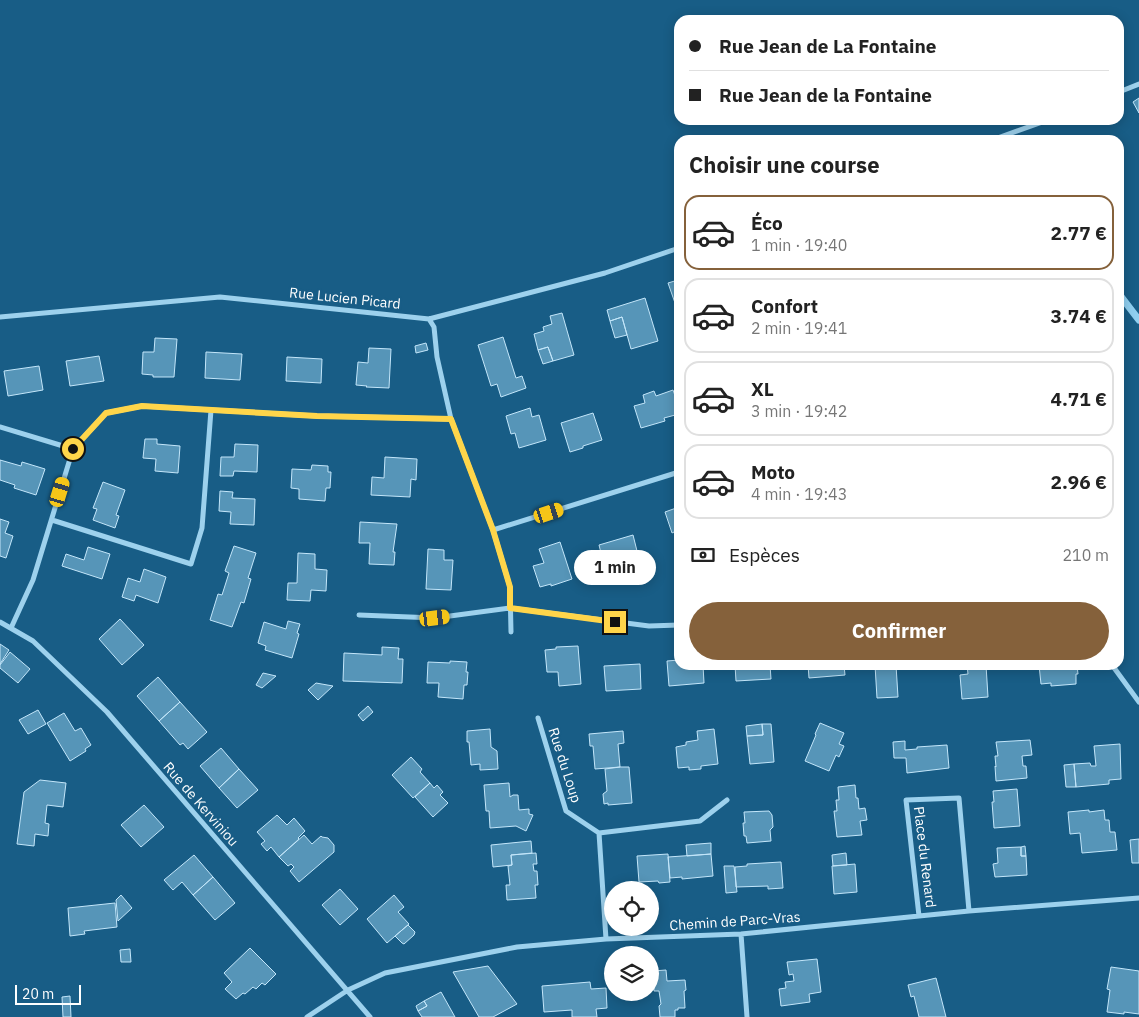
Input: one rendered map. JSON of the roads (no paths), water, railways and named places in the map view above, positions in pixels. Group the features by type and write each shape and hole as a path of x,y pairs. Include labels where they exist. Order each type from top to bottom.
{"street":[{"path":"1124,90 1139,84"},
{"path":"1006,135 1034,125"},
{"name":"Rue Lucien Picard","path":"0,317 220,296 429,319 605,273 674,250"},
{"path":"429,319 434,327 437,357 451,419 493,530 510,587 511,632"},
{"path":"11,628 34,580 73,449 106,413 142,406 317,416 451,419"},
{"path":"52,520 191,564 202,528 211,410"},
{"path":"0,427 73,449"},
{"path":"493,530 674,474"},
{"path":"359,615 435,618 510,608 649,626 674,625"},
{"name":"Rue de Kerviniou","path":"0,622 33,641 106,712 370,1017"},
{"path":"1116,670 1139,702"},
{"name":"Rue du Loup","path":"538,718 566,811 598,833"},
{"name":"Place du Renard","path":"959,798 969,911 919,916 906,800 959,798"},
{"path":"606,939 598,833 700,821 727,800"},
{"path":"969,911 1139,898"},
{"name":"Chemin de Parc-Vras","path":"307,1017 348,990 385,973 517,947 606,939 741,934 919,916"},
{"path":"741,934 747,1017"}],"waterway":[{"path":"1124,300 1139,320"}]}
